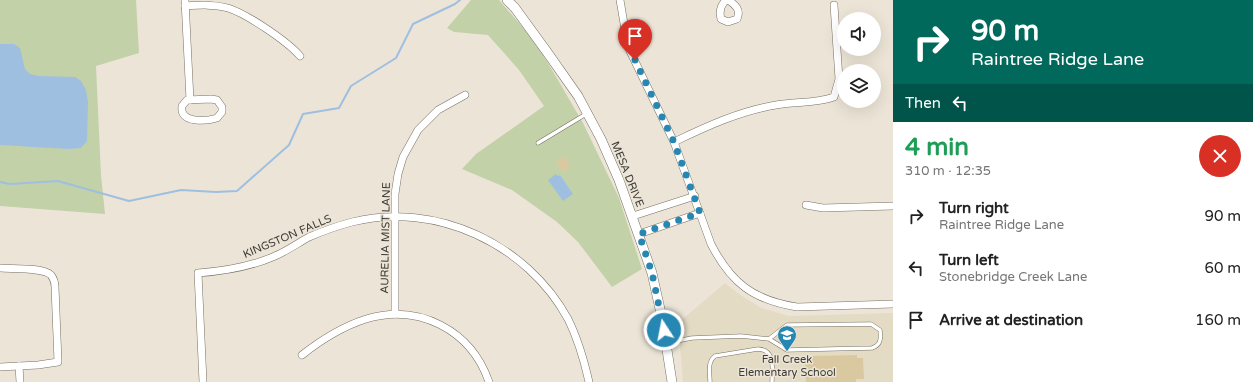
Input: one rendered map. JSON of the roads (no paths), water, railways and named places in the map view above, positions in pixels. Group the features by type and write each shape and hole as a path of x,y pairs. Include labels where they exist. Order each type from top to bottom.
{"street":[{"name":"MESA DRIVE","path":"507,0 515,8 578,96 601,139 620,180 652,273 672,382"},
{"path":"620,0 628,47 674,142 695,196 711,244 727,271 751,292 765,299 781,304 797,306 893,304"},
{"path":"190,100 185,3 214,6 236,11 250,18 290,46 300,56"},
{"path":"674,142 722,120 750,110 777,104 822,102 834,98 839,79 834,5"},
{"name":"AURELIA MIST LANE","path":"395,314 395,194 398,174 403,157 418,130 438,110 465,95"},
{"path":"190,100 217,100 222,107 222,112 215,118 187,118 183,115 181,109 183,103 190,100"},
{"path":"633,216 695,196"},
{"path":"806,205 824,208 893,206"},
{"path":"639,234 700,213"},
{"name":"KINGSTON FALLS","path":"202,382 198,273 225,271 250,266 275,256 309,237 329,229 347,223 376,218 395,217 415,218 458,226 493,243 528,267 556,300 568,319 577,338 584,359 588,382"},
{"path":"0,268 41,270 51,275 56,287 58,362 38,365 0,367"},
{"path":"302,355 315,345 355,323 380,316 395,314 425,318 442,325 459,336 475,353 489,382"},
{"path":"19,366 20,382"}],"lane":[{"path":"538,143 587,114"},
{"path":"666,343 692,338 741,336 769,339 787,350 872,348 877,346 880,342 881,335 880,330 872,324 787,325 769,339"},
{"path":"710,382 709,363 715,356 758,349 765,350 772,358 772,382"}],"water":[{"path":"0,44 14,44 20,48 25,69 30,74 39,76 75,77 81,81 86,90 88,102 87,141 81,148 69,149 0,145"},
{"path":"556,174 558,176 560,175 573,194 563,201 548,180"}],"waterway":[{"path":"0,182 10,184 58,181 129,201 181,190 216,192 237,191 289,145 303,114 339,108 351,86 396,58 413,24 455,4 460,0"}],"place":[{"name":"Fall Creek Elementary School","path":"787,352"}]}
